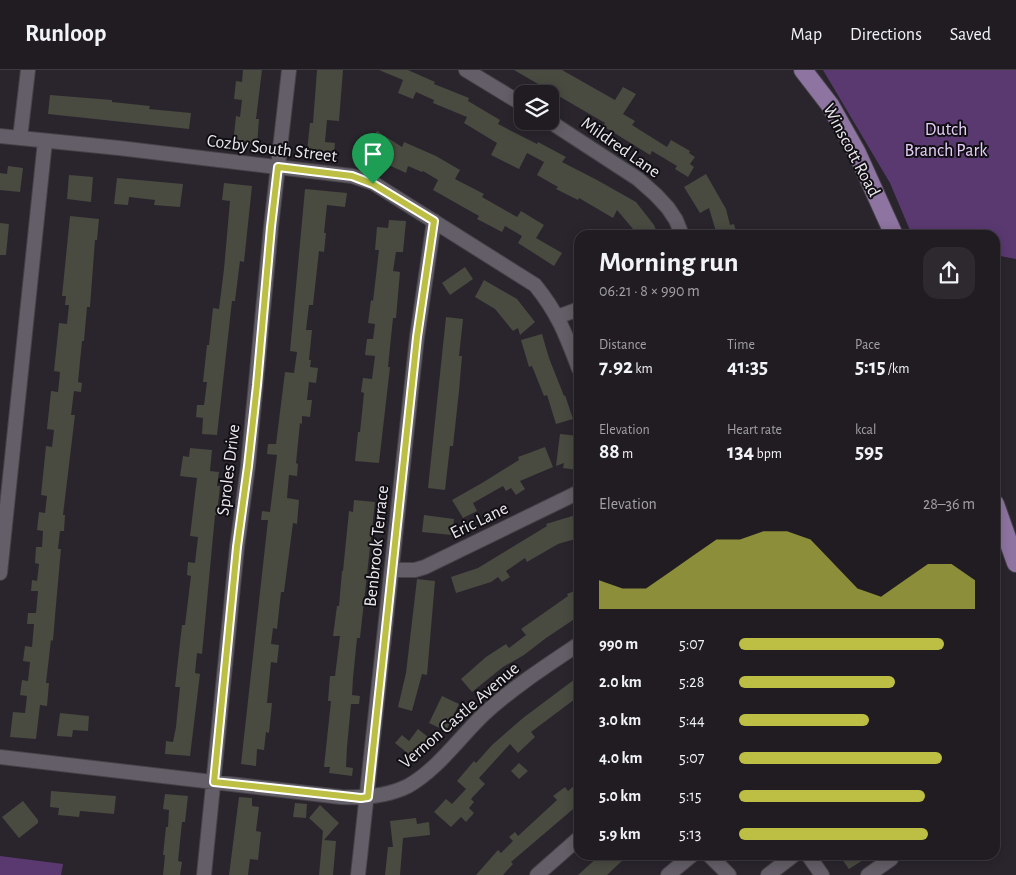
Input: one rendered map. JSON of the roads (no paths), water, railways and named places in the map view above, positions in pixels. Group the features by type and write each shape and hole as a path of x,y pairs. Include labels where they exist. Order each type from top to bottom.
{"main road":[{"name":"Winscott Road","path":"803,70 830,105 857,152 892,230"},
{"path":"1000,518 1016,563"}],"street":[{"path":"20,138 28,70"},
{"name":"Sproles Drive","path":"204,875 237,547 254,412 289,70"},
{"path":"466,70 514,99"},
{"name":"Mildred Lane","path":"559,128 644,184 668,208 680,230"},
{"name":"Cozby South Street","path":"0,136 352,176 373,184 535,285 550,304 574,357"},
{"path":"0,573 46,140"},
{"name":"Benbrook Terrace","path":"358,875 417,337 434,221"},
{"path":"557,317 574,311"},
{"name":"Eric Lane","path":"392,570 415,570 425,567 574,494"},
{"name":"Vernon Castle Avenue","path":"0,757 341,797 368,797 409,785 432,768 484,714 530,677 574,647"},
{"path":"536,875 574,842"},
{"path":"668,875 686,860"},
{"path":"714,860 728,875"},
{"path":"768,875 788,860"},
{"path":"814,860 822,875"},
{"path":"868,875 890,860"}],"park label":[{"name":"Dutch Branch Park","path":"946,139"}]}
